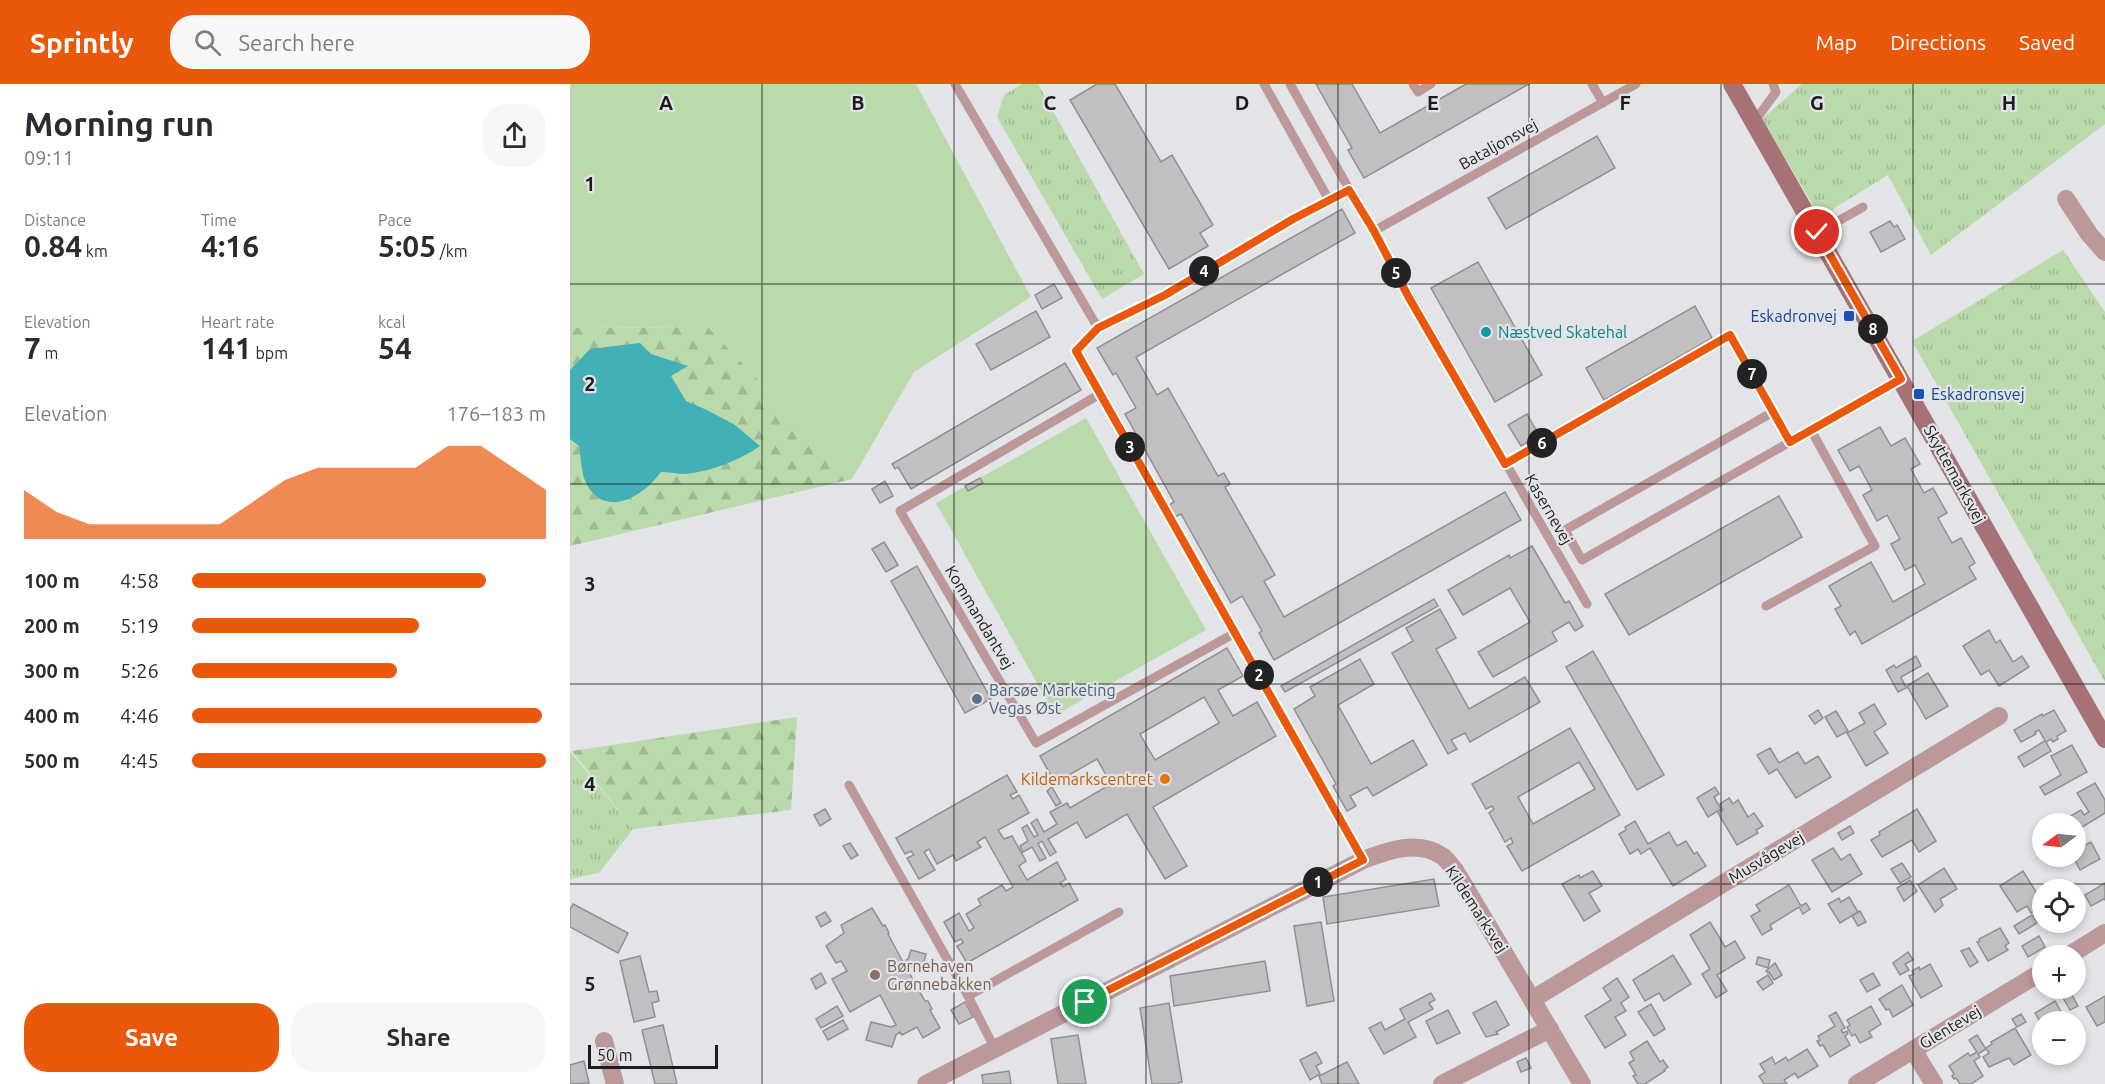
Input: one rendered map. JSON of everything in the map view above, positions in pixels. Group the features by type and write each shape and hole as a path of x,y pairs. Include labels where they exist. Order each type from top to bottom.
{"street":[{"name":"Skyttemarksvej","path":"1732,84 2105,739"},
{"path":"2066,199 2089,234 2105,252"},
{"name":"Musvågevej","path":"1533,999 2000,716"},
{"name":"Kildemarksvej","path":"926,1084 1363,860 1403,847 1424,849 1441,855 1455,870 1582,1084"},
{"path":"2086,945 2105,933"},
{"name":"Glentevej","path":"1857,1084 2032,978"},
{"path":"1442,1084 1550,1029"},
{"path":"604,1041 615,1084"},
{"path":"1913,1050 1934,1084"}],"lane":[{"path":"955,84 1098,328"},
{"path":"1264,84 1329,200"},
{"name":"Kasernevej","path":"1290,84 1374,231 1408,296 1587,604"},
{"path":"1413,84 1418,92 1431,84"},
{"path":"1592,84 1603,103"},
{"name":"Bataljonsvej","path":"1374,231 1636,84"},
{"path":"1754,122 1776,92 1773,84"},
{"path":"1349,190 1165,295 1098,328 1076,351 1363,860"},
{"path":"1817,232 1863,207"},
{"path":"1505,464 1730,335 1790,442"},
{"path":"1773,412 1565,530 1582,560 1901,379"},
{"name":"Kommandantvej","path":"1100,394 900,511 1036,743 1235,633"},
{"path":"1766,606 1875,546 1811,430"},
{"path":"849,785 968,996 995,1049"},
{"path":"968,996 1119,912"}],"green space":[{"path":"570,84 916,84 1031,297 914,372 852,479 708,327 570,328"},
{"path":"1022,84 1038,84 1144,274 1102,299 997,117 1004,95"},
{"path":"1802,84 2105,84 2105,124 1931,255 1888,175 1820,217 1762,119"},
{"path":"2063,250 2105,312 2105,682 1912,341"},
{"path":"708,327 852,479 570,546 570,328"},
{"path":"1086,418 1206,630 1055,715 936,503"},
{"path":"797,717 791,810 633,829 572,751"},
{"path":"570,751 633,829 599,873 570,879"}],"water":[{"path":"640,343 651,354 688,366 671,376 686,401 735,425 760,446 734,460 704,471 685,474 661,472 654,481 635,496 614,502 603,500 594,494 586,483 579,446 570,439 570,370 590,349"}],"building":[{"path":"1097,84 1115,84 1161,162 1172,155 1213,225 1200,233 1208,246 1169,269 1070,100"},
{"path":"1316,84 1352,84 1380,133 1466,84 1529,84 1364,178 1348,150 1352,148"},
{"path":"1597,136 1615,168 1506,229 1488,198"},
{"path":"1342,209 1355,233 1136,357 1157,395 1168,388 1218,476 1224,473 1230,484 1225,487 1275,575 1264,581 1284,617 1505,492 1521,520 1274,660 1259,633 1262,631 1242,596 1231,603 1181,514 1175,517 1169,505 1174,502 1125,414 1136,408 1116,373 1113,375 1097,348"},
{"path":"1890,221 1894,227 1897,225 1905,239 1881,252 1870,232"},
{"name":"Næstved Skatehal","path":"1478,262 1542,375 1495,402 1431,288"},
{"path":"1054,284 1062,298 1042,309 1035,295"},
{"path":"1695,306 1712,338 1604,400 1586,368"},
{"path":"1036,311 1050,337 991,370 976,344"},
{"path":"1065,363 1081,390 911,489 898,467 895,469 892,464"},
{"path":"1527,414 1539,435 1521,446 1508,425"},
{"path":"1880,427 1891,446 1905,438 1920,464 1911,469 1924,493 1933,488 1947,513 1938,518 1952,543 1961,538 1975,563 1969,567 1976,579 1862,644 1855,631 1850,635 1835,609 1841,606 1829,586 1871,562 1893,602 1925,584 1915,565 1905,570 1891,544 1900,539 1887,515 1877,521 1863,495 1872,490 1859,466 1850,471 1838,450"},
{"path":"980,478 983,483 968,491 965,486"},
{"path":"885,481 893,496 880,503 872,489"},
{"path":"1779,496 1802,537 1629,635 1605,594"},
{"path":"884,542 898,565 886,572 872,549"},
{"path":"1532,546 1565,603 1569,601 1583,626 1575,631 1569,622 1552,632 1557,641 1493,677 1478,652 1530,622 1510,588 1463,615 1448,590 1509,555 1510,558"},
{"path":"917,566 991,699 965,713 891,581"},
{"path":"1434,599 1438,606 1285,692 1281,686"},
{"path":"1440,609 1456,638 1436,649 1469,709 1525,677 1540,702 1470,742 1465,733 1451,740 1457,749 1448,754 1392,653 1413,641 1406,628"},
{"path":"1989,630 1996,643 2000,640 2013,662 2022,656 2029,667 1999,686 1989,670 1981,675 1963,646"},
{"path":"1227,648 1243,676 1218,690 1233,716 1257,702 1276,736 1153,807 1187,866 1165,879 1127,814 1086,838 1077,822 1048,839 1056,852 1050,856 1042,841 1038,844 1046,858 1040,861 1032,847 1023,852 1020,846 1028,841 1022,828 1027,825 1034,837 1038,835 1031,823 1037,819 1044,832 1057,824 1050,812 1067,803 1070,808 1111,784 1097,759 1055,783 1040,756","holes":["1204,697 1219,723 1155,760 1140,734"]},
{"path":"1593,651 1664,775 1637,790 1566,667"},
{"path":"1916,656 1921,666 1901,677 1906,688 1898,692 1886,670 1894,665 1896,668"},
{"path":"1360,659 1374,684 1338,705 1371,764 1413,740 1427,765 1373,796 1367,787 1350,796 1356,806 1347,811 1333,786 1336,784 1294,709 1315,696 1310,687"},
{"path":"1928,673 1948,706 1926,719 1907,686"},
{"path":"1874,704 1886,724 1874,732 1888,753 1866,766 1847,733 1865,723 1859,713"},
{"path":"1818,710 1823,718 1815,724 1809,716"},
{"path":"2054,710 2066,731 2057,736 2058,739 2053,742 2051,739 2046,742 2051,751 2024,767 2018,757 2045,741 2039,730 2021,742 2014,730"},
{"path":"1836,711 1848,731 1837,737 1825,717"},
{"path":"1570,728 1620,815 1522,871 1507,846 1513,843 1511,838 1505,842 1489,813 1494,809 1492,806 1486,809 1472,784","holes":["1579,762 1595,789 1533,824 1518,797"]},
{"path":"2072,745 2087,772 2045,795 2040,787 2061,775 2051,756"},
{"path":"1770,748 1779,763 1798,752 1805,764 1818,756 1831,777 1796,798 1777,769 1769,774 1757,755"},
{"path":"1007,775 1017,792 1010,795 1013,799 1019,795 1029,813 998,830 1004,839 1012,836 1026,861 1019,866 1027,880 1057,862 1066,879 1060,883 1063,887 1069,883 1078,900 967,963 957,946 963,943 961,939 955,942 944,922 959,913 969,931 974,928 966,914 981,905 978,899 1002,885 1006,891 1013,887 985,837 977,842 981,847 956,861 953,855 937,864 929,849 924,852 935,870 919,879 907,858 914,855 911,851 905,854 896,838"},
{"path":"2095,783 2105,800 2105,813 2086,825 2086,814 2089,812 2077,793"},
{"path":"1052,787 1061,803 1056,806 1047,791"},
{"path":"1715,787 1719,794 1714,797 1721,809 1708,817 1697,798"},
{"path":"1729,798 1733,804 1738,800 1748,817 1754,813 1763,826 1756,830 1758,833 1737,845 1718,813 1723,810 1720,804"},
{"path":"825,809 831,819 820,826 814,815"},
{"path":"1917,809 1936,841 1919,852 1912,840 1882,857 1871,840 1880,835 1879,832"},
{"path":"1635,821 1648,844 1669,832 1677,846 1686,841 1694,854 1697,852 1706,866 1673,886 1650,848 1641,854 1638,849 1630,854 1619,834"},
{"path":"1850,826 1854,833 1842,840 1838,833"},
{"path":"2091,842 2100,859 2086,867 2086,845"},
{"path":"850,843 858,855 851,859 843,846"},
{"path":"1833,848 1841,860 1850,854 1862,874 1832,892 1812,860"},
{"path":"1902,863 1911,877 1900,883 1891,869"},
{"path":"1944,868 1957,889 1940,899 1943,905 1935,912 1918,885"},
{"path":"1593,871 1602,886 1589,893 1600,911 1584,921 1562,884"},
{"path":"2023,871 2032,885 2032,912 2027,906 2017,912 2000,886"},
{"path":"1434,879 1439,906 1327,924 1323,897"},
{"path":"1910,880 1917,891 1904,901 1897,888"},
{"path":"2105,883 2105,900 2091,906 2086,894"},
{"path":"1789,885 1801,906 1806,903 1810,909 1803,914 1799,907 1770,925 1772,929 1762,935 1751,916 1760,911 1756,905"},
{"path":"1849,897 1858,912 1840,923 1828,904 1839,898 1841,902"},
{"path":"573,904 628,933 618,953 570,927 570,910"},
{"name":"Børnehaven Grønnebakken","path":"872,908 883,926 885,925 903,962 908,959 911,950 926,954 922,969 912,967 907,969 925,1001 928,1001 932,1009 930,1010 940,1028 923,1038 917,1027 902,1035 900,1032 896,1035 892,1047 866,1040 871,1022 891,1027 896,1025 880,995 850,1012 832,979 847,971 841,961 836,963 826,946 844,933 841,925"},
{"path":"1860,911 1866,922 1858,926 1852,916"},
{"path":"825,912 831,921 821,927 816,917"},
{"path":"2032,915 2032,926 2019,934 2014,926"},
{"path":"1321,922 1334,1001 1307,1006 1294,926"},
{"path":"1710,922 1725,947 1735,941 1745,958 1717,975 1727,991 1716,998 1702,974 1710,969 1690,935"},
{"path":"2000,928 2009,943 2005,946 2008,950 1988,961 1977,942"},
{"path":"2039,936 2044,945 2032,945 2032,955 2028,957 2022,946"},
{"path":"1969,948 1978,962 1970,967 1961,951"},
{"path":"1908,952 1913,960 1905,964 1909,970 1900,975 1893,963"},
{"path":"1673,955 1691,984 1664,1001 1659,993 1645,1001 1633,980"},
{"path":"640,956 649,992 657,991 659,1001 652,1003 655,1017 634,1022 620,961"},
{"path":"1758,957 1770,960 1768,968 1756,964"},
{"path":"1265,961 1270,991 1174,1006 1170,976"},
{"path":"1775,963 1782,975 1774,980 1766,971"},
{"path":"1930,964 1942,986 1921,998 1909,976 1914,974 1912,971 1919,967 1920,970"},
{"path":"821,973 826,983 816,989 811,979"},
{"path":"1873,973 1880,985 1867,992 1860,980"},
{"path":"1768,975 1773,983 1763,990 1757,982"},
{"path":"1617,978 1629,997 1621,1003 1626,1011 1615,1017 1626,1035 1605,1048 1585,1016 1611,1000 1603,988"},
{"path":"1902,985 1913,1005 1893,1017 1879,999"},
{"path":"1431,993 1435,1000 1429,1003 1433,1009 1408,1022 1416,1037 1384,1054 1369,1028 1381,1022 1385,1030 1405,1019 1400,1009"},
{"path":"2105,996 2105,1022 2097,1026 2086,1007"},
{"path":"2064,999 2074,999 2078,1006 2070,1010"},
{"path":"1496,1001 1509,1025 1496,1032 1498,1034 1486,1037 1473,1013"},
{"path":"2055,1001 2061,1011 2038,1011"},
{"path":"965,1002 973,1017 959,1024 951,1010"},
{"path":"1169,1003 1182,1082 1152,1084 1140,1008"},
{"path":"1651,1004 1665,1029 1654,1036 1638,1012"},
{"path":"837,1006 843,1016 821,1028 816,1019"},
{"path":"1871,1006 1881,1024 1869,1032 1872,1037 1860,1043 1855,1034 1852,1036 1847,1027 1850,1025 1847,1020"},
{"path":"1448,1010 1460,1033 1437,1044 1426,1021"},
{"path":"1836,1012 1845,1028 1841,1030 1843,1033 1847,1031 1848,1034 1845,1036 1850,1045 1830,1057 1823,1045 1820,1046 1817,1041 1820,1040 1818,1036 1835,1026 1829,1016"},
{"path":"2021,1014 2026,1022 2017,1027 2012,1019"},
{"path":"843,1020 848,1029 828,1040 823,1031"},
{"path":"663,1025 677,1084 655,1084 642,1030"},
{"path":"2015,1028 2031,1055 2014,1065 2009,1058 1989,1067 1983,1057 1989,1053 1986,1048 1992,1044 1991,1042"},
{"path":"1078,1035 1086,1084 1058,1084 1051,1039"},
{"path":"1977,1035 1986,1049 1978,1054 1980,1057 1974,1061 1983,1076 1971,1084 1960,1084 1952,1076 1954,1074 1949,1066 1968,1053 1970,1056 1977,1052 1969,1040"},
{"path":"1647,1041 1660,1062 1663,1060 1668,1067 1645,1084 1638,1084 1629,1063 1634,1060 1630,1052"},
{"path":"1807,1049 1818,1066 1798,1078 1795,1073 1784,1080 1787,1084 1764,1084 1759,1076 1765,1072 1760,1064 1772,1057 1775,1064 1786,1057 1788,1061"},
{"path":"1316,1052 1322,1063 1316,1066 1320,1074 1310,1080 1300,1060"},
{"path":"1526,1058 1531,1068 1521,1072 1517,1062"},
{"path":"584,1061 589,1083 570,1084 570,1065"},
{"path":"1347,1062 1359,1084 1322,1084 1319,1076"},
{"path":"1009,1071 1011,1084 983,1084 982,1075"}],"place":[{"name":"Eskadronvej","path":"1849,316"},
{"name":"Næstved Skatehal","path":"1486,332"},
{"name":"Eskadronsvej","path":"1919,394"},
{"name":"Barsøe Marketing Vegas Øst","path":"977,699"},
{"name":"Kildemarkscentret","path":"1165,779"},
{"name":"Børnehaven Grønnebakken","path":"875,975"}],"route":[{"path":"1085,1002 1363,860 1076,351 1098,328 1165,295 1293,219 1349,190 1505,464 1730,335 1790,442 1901,379 1817,232"}]}
